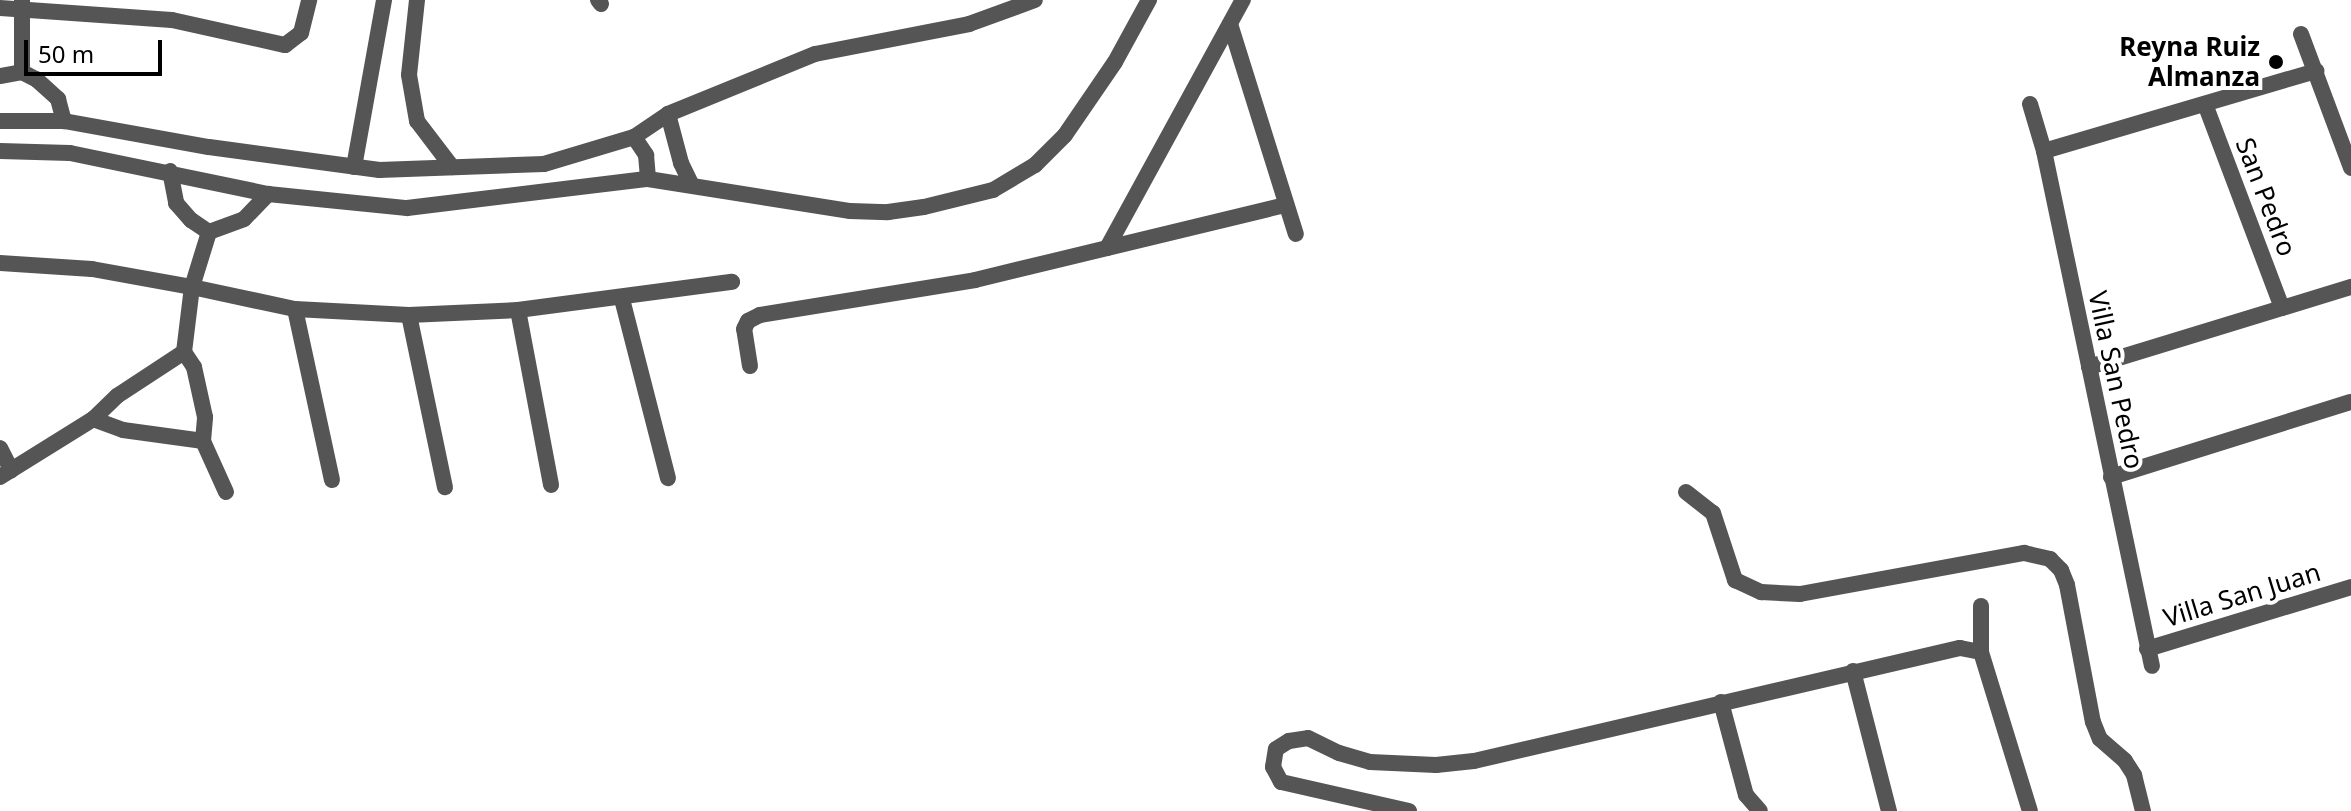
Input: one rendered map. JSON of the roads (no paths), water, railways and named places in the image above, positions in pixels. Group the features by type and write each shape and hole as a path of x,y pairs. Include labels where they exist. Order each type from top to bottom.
{"street":[{"path":"0,8 22,4 172,20 285,45 301,33 309,0"},
{"path":"354,167 384,0"},
{"path":"417,0 409,75 417,121 452,167"},
{"path":"0,121 64,121 379,170 544,164 634,137 668,114 815,54 969,24 1035,0"},
{"path":"1107,248 1243,0"},
{"path":"0,151 70,153 170,171 268,194 407,208 648,179 850,211 888,212 956,201 993,190 1035,165 1065,135 1115,62 1146,1"},
{"path":"22,4 22,72"},
{"path":"1230,24 1296,234"},
{"path":"2301,34 2351,168"},
{"path":"2044,151 2316,71"},
{"path":"0,76 22,72 49,89 58,99 64,121"},
{"name":"Villa San Pedro","path":"2030,104 2044,151 2152,666"},
{"name":"San Pedro","path":"2205,104 2282,308"},
{"path":"668,114 681,163 692,186"},
{"path":"634,137 646,155 648,179"},
{"path":"170,171 176,203 191,220 209,232"},
{"path":"209,232 244,219 268,194"},
{"path":"750,366 744,329 748,321 760,315 975,280 1286,205"},
{"path":"209,232 192,287 184,352 194,367 205,417 203,441 226,492"},
{"path":"0,263 92,269 295,309 409,315 518,310 622,299 732,282"},
{"path":"2089,367 2351,287"},
{"path":"622,299 668,478"},
{"path":"295,309 332,480"},
{"path":"518,310 551,485"},
{"path":"409,315 445,487"},
{"path":"0,448 5,474 93,419 117,396 184,352"},
{"path":"2111,477 2351,402"},
{"path":"93,419 123,430 203,441"},
{"path":"1686,492 1713,513 1735,580 1761,592 1800,594 2024,553 2050,559 2061,570 2067,585 2093,722 2100,739 2125,761 2134,775 2143,811"},
{"name":"Villa San Juan","path":"2147,649 2351,587"},
{"path":"1981,606 1981,652 2030,811"},
{"path":"1409,811 1281,782 1273,767 1276,749 1289,741 1308,738 1339,753 1370,762 1436,765 1474,761 1853,671 1960,648 1981,652"},
{"path":"1853,671 1889,811"},
{"path":"1721,702 1746,795 1760,811"}],"place":[{"name":"Reyna Ruiz Almanza","path":"2276,62"}]}
